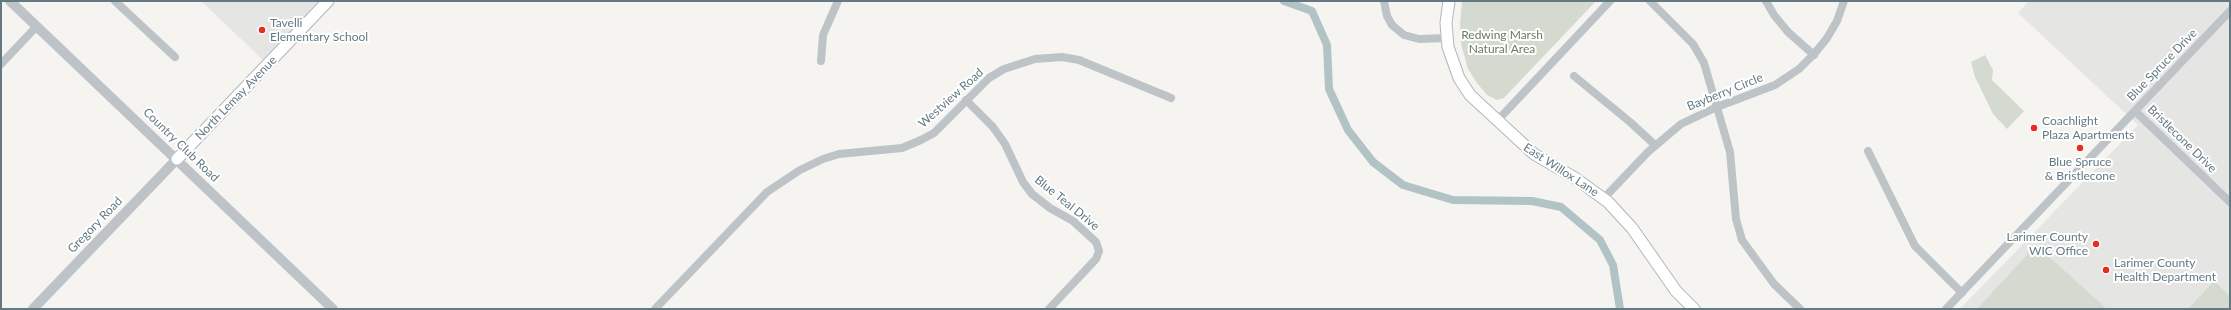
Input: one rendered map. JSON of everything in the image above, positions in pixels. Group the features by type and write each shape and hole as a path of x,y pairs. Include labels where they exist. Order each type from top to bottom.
{"main road":[{"name":"North Lemay Avenue","path":"177,159 328,1"},
{"name":"East Willox Lane","path":"1449,1 1446,23 1447,38 1452,63 1463,86 1497,121 1534,154 1575,178 1604,198 1632,228 1676,291 1694,309"}],"street":[{"name":"Country Club Road","path":"10,1 333,309"},
{"path":"115,1 174,58"},
{"path":"821,61 823,35 838,1"},
{"path":"1384,1 1387,16 1396,29 1404,35 1419,39 1447,38"},
{"path":"1497,121 1610,1"},
{"path":"1650,1 1686,36 1699,53 1708,74 1730,152 1735,214 1740,235 1747,248 1774,284 1800,309"},
{"path":"1766,1 1774,16 1788,32 1814,55"},
{"name":"Bayberry Circle","path":"1604,198 1655,145 1681,124 1717,107 1775,85 1800,69 1814,55 1834,26 1844,1"},
{"name":"Blue Spruce Drive","path":"1946,309 2230,11"},
{"path":"1,64 37,26"},
{"name":"Westview Road","path":"655,309 767,192 800,170 823,159 839,154 902,148 922,140 934,133 989,78 1004,69 1035,59 1062,57 1096,65 1171,98"},
{"path":"1574,76 1630,122 1655,145"},
{"name":"Blue Teal Drive","path":"966,100 993,127 1005,144 1023,182 1032,194 1050,208 1073,221 1096,242 1099,248 1096,259 1049,309"},
{"name":"Bristlecone Drive","path":"2135,111 2230,202"},
{"path":"1868,152 1915,246 1962,293"},
{"name":"Gregory Road","path":"33,309 177,159"}],"shaded area":[{"name":"Tavelli Elementary School","path":"201,1 321,1 263,60"},
{"path":"2029,1 2230,1 2230,309 1960,309 2138,125 2018,13"}],"green space":[{"name":"Redwing Marsh Natural Area","path":"1462,1 1596,1 1504,98 1497,100 1487,95 1468,69 1461,44 1460,24"},
{"path":"1985,55 1993,70 1992,80 2024,111 2007,129 1993,114 1975,77 1971,62"},
{"path":"2036,245 2107,309 1977,309"},
{"path":"2214,281 2230,296 2230,309 2188,309"}],"waterway":[{"path":"1284,1 1312,11 1327,45 1329,89 1348,130 1373,162 1403,185 1453,200 1532,201 1561,207 1600,240 1613,265 1620,309"}],"place":[{"name":"Tavelli Elementary School","path":"262,30"},
{"name":"Coachlight Plaza Apartments","path":"2034,128"},
{"name":"Blue Spruce & Bristlecone","path":"2080,148"},
{"name":"Larimer County WIC Office","path":"2096,244"},
{"name":"Larimer County Health Department","path":"2106,270"}]}
